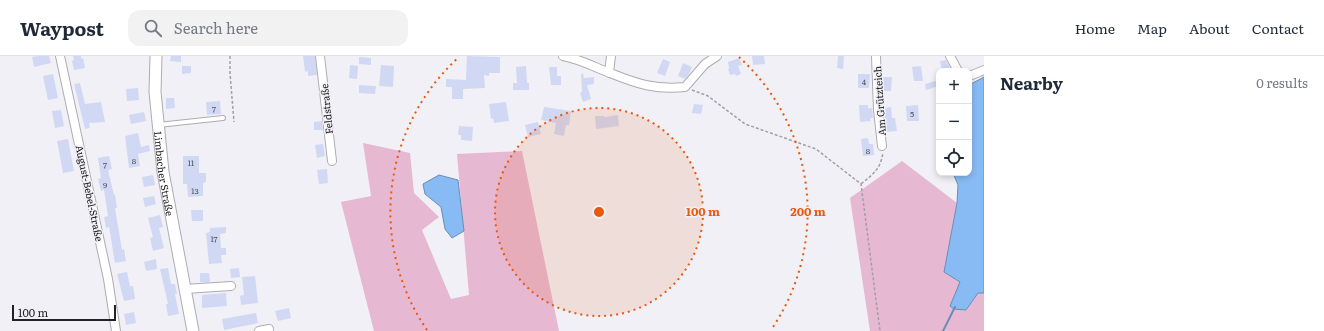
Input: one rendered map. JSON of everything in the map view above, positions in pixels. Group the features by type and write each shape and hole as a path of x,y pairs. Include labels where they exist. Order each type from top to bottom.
{"street":[{"name":"August-Bebel-Straße","path":"60,56 108,279 116,331"},
{"name":"Limbacher Straße","path":"156,56 156,92 163,172 193,331"},
{"name":"Feldstraße","path":"320,56 332,161"},
{"path":"563,56 587,63 640,84 656,88 685,87 705,64 717,56"},
{"path":"609,73 611,56"},
{"name":"Am Grützteich","path":"876,56 878,110 882,146"},
{"path":"950,56 956,68"},
{"path":"972,75 984,70"},
{"path":"185,289 231,286"},
{"path":"259,331 269,329"}],"lane":[{"path":"158,125 223,118"}],"path":[{"path":"230,56 234,122"},
{"path":"685,87 708,96 746,124 816,149 861,184 880,331"},
{"name":"Am Grützteich","path":"861,184 877,170 883,157 882,146"}],"shaded area":[{"path":"363,143 410,153 414,193 439,217 422,230 451,299 469,295 457,154 522,151 559,331 374,331 341,202 371,196"},
{"path":"902,161 957,203 944,272 961,282 966,310 978,293 984,293 984,331 870,331 850,198"}],"water":[{"path":"984,77 984,293 978,293 966,310 954,309 950,306 960,282 944,272 957,203 958,185 954,176 972,176 972,83"},
{"path":"439,175 458,180 464,231 452,238 445,229 441,207 425,194 423,184"}],"building":[{"path":"49,56 51,63 34,67 32,57"},
{"path":"73,56 81,56 81,59 83,58 85,68 74,70 72,61 74,60"},
{"path":"171,56 181,56 181,62 170,61"},
{"path":"303,56 315,56 317,75 308,76 308,71 305,72"},
{"path":"467,56 500,57 500,73 489,73 489,76 484,75 485,88 463,89 463,99 452,99 452,87 446,87 446,79 466,80"},
{"path":"752,56 764,56 765,64 753,65"},
{"path":"838,56 844,56 843,69 837,68"},
{"path":"359,57 371,58 371,65 359,64"},
{"path":"739,58 742,65 738,66 741,74 736,76 735,74 730,75 728,62"},
{"path":"663,59 670,62 665,76 657,73"},
{"path":"946,60 950,68 941,68 940,61"},
{"path":"683,63 692,67 685,79 678,76"},
{"path":"350,65 358,66 357,79 349,78"},
{"path":"381,65 394,66 393,87 379,86"},
{"path":"182,66 191,66 191,73 182,74"},
{"path":"526,66 529,90 513,90 513,83 517,83 516,67"},
{"path":"921,66 923,81 914,81 912,67"},
{"path":"549,67 557,67 557,76 561,76 561,85 551,85"},
{"path":"583,73 584,78 594,77 594,84 587,85 591,99 583,102 580,93 582,92 581,74"},
{"path":"53,74 58,98 48,100 43,76"},
{"path":"858,74 870,74 869,88 858,88"},
{"path":"882,77 892,77 891,91 883,91"},
{"path":"936,81 936,87 926,90 925,84"},
{"path":"80,83 85,104 101,102 105,122 89,123 90,128 85,129 74,84"},
{"path":"359,85 376,86 375,94 359,93"},
{"path":"138,88 139,100 127,101 126,89"},
{"path":"166,98 174,98 175,108 166,109"},
{"path":"220,101 221,114 207,115 206,102"},
{"path":"506,102 509,121 494,123 493,118 491,119 489,104"},
{"path":"694,104 703,105 701,114 692,113"},
{"path":"859,105 868,105 868,108 872,108 873,118 870,118 871,121 860,122"},
{"path":"918,105 919,121 907,121 906,106"},
{"path":"544,107 571,111 569,125 566,125 564,136 554,134 556,123 541,120"},
{"path":"891,107 892,118 895,118 897,131 886,132 884,108"},
{"path":"61,110 64,126 55,128 52,111"},
{"path":"144,112 146,121 131,124 129,115"},
{"path":"618,115 619,126 596,129 595,116 604,117"},
{"path":"322,121 323,130 314,130 314,122"},
{"path":"538,122 541,134 528,137 525,125"},
{"path":"459,126 473,127 472,141 461,140 461,135 458,135"},
{"path":"138,133 141,147 149,145 150,151 138,154 140,166 129,168 125,136"},
{"path":"868,138 869,144 873,144 874,155 863,156 861,139"},
{"path":"68,139 74,171 63,173 57,141"},
{"path":"323,144 325,156 317,158 315,145"},
{"path":"109,156 112,169 108,170 114,195 115,194 117,208 115,208 122,250 124,249 126,261 115,263 109,227 106,228 104,217 108,216 104,190 101,191 98,179 101,178 98,158"},
{"path":"183,156 199,156 199,173 206,173 206,182 203,183 203,196 188,197 187,184 183,184"},
{"path":"327,169 328,183 319,184 317,170"},
{"path":"153,175 155,185 144,187 142,177"},
{"path":"154,196 156,204 145,207 143,198"},
{"path":"191,210 203,210 203,221 192,221"},
{"path":"160,215 163,227 159,228 164,248 153,251 150,238 153,237 148,218"},
{"path":"226,227 226,233 220,234 221,248 226,248 226,255 221,255 222,263 209,264 206,233 210,232 210,228"},
{"path":"156,259 157,269 146,271 144,262"},
{"path":"168,268 171,284 175,284 177,294 175,294 179,314 168,316 166,304 168,304 160,269"},
{"path":"239,268 240,277 231,278 230,269"},
{"path":"127,272 130,286 133,286 135,299 124,301 117,274"},
{"path":"200,273 209,273 210,282 200,282"},
{"path":"255,276 258,303 241,305 240,296 244,295 242,277"},
{"path":"226,293 227,306 202,308 202,295"},
{"path":"289,308 291,318 278,321 275,311"},
{"path":"134,312 136,323 126,325 124,314"},
{"path":"256,313 258,323 224,330 222,319"}],"waterway":[{"path":"943,331 955,307"}]}
